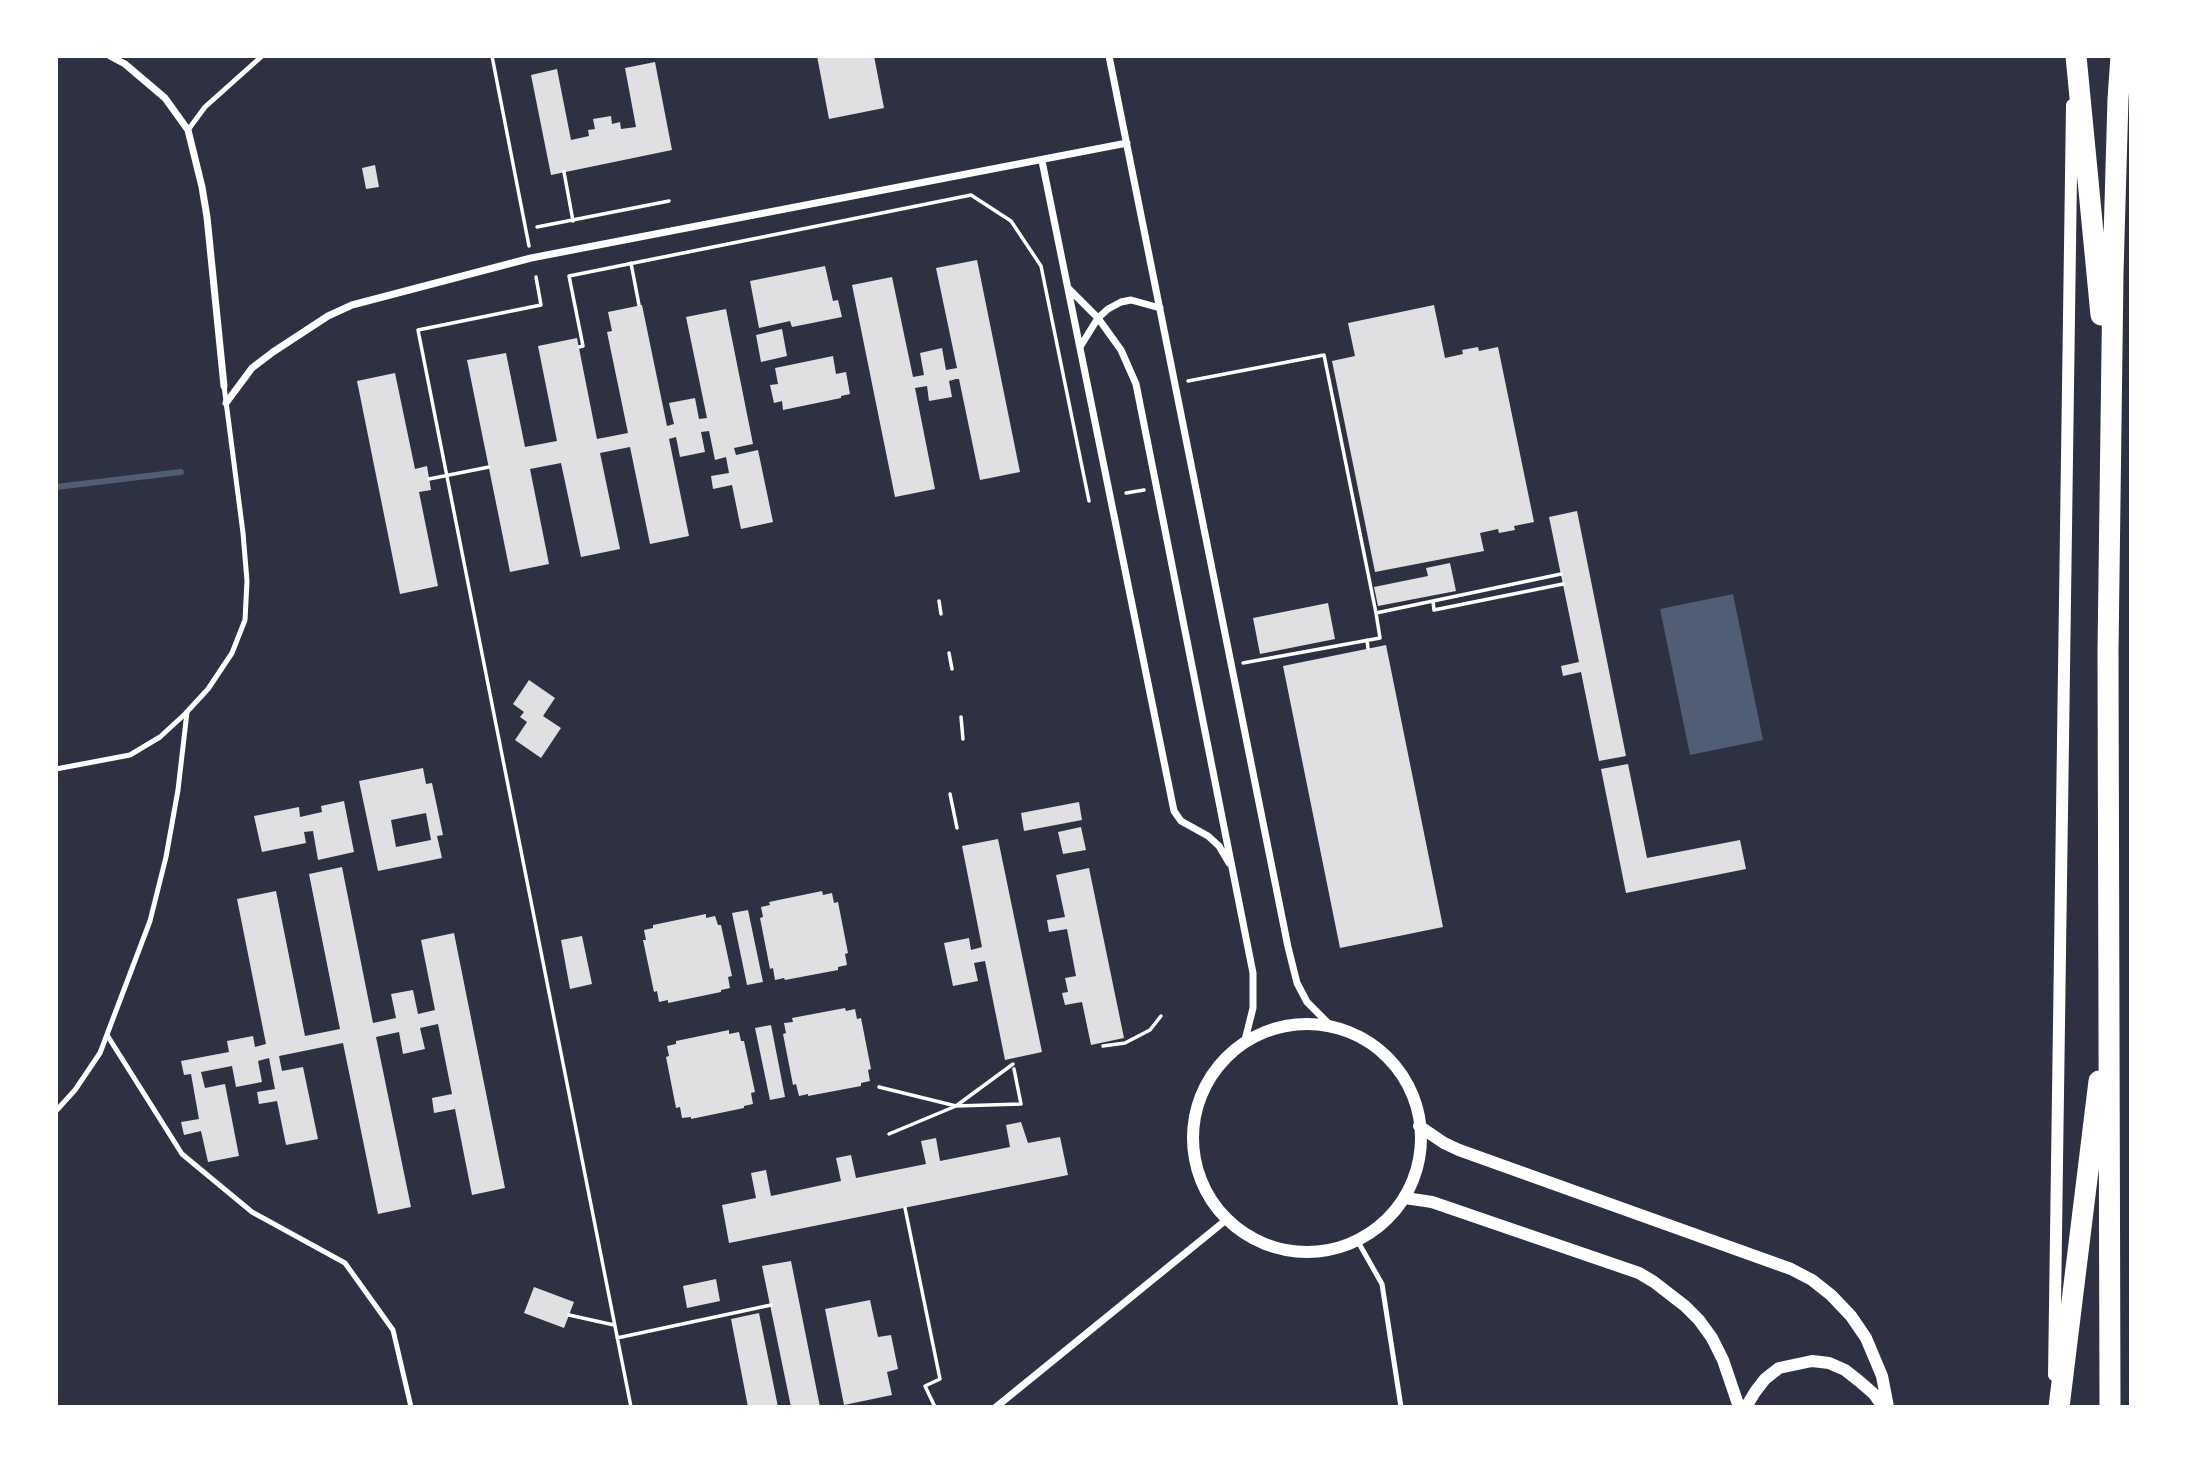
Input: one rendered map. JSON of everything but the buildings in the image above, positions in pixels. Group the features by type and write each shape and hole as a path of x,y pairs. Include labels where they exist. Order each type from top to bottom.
{"highway":[{"path":"2075,56 2110,416"},
{"path":"2110,1407 2108,652 2110,416 2121,56"},
{"path":"2059,1407 2110,989"}],"street":[{"path":"110,56 125,64 165,99 188,130 205,207 223,386"},
{"path":"1109,56 1289,955 1297,984 1307,1002 1329,1025"},
{"path":"2054,1407 2075,56"},
{"path":"226,403 252,368 328,316 352,304 531,258 1127,143"},
{"path":"1042,161 1174,811 1181,821 1208,836 1219,846 1232,867"},
{"path":"1068,288 1098,318 1121,351 1136,384 1253,973 1253,1008 1245,1040"},
{"path":"1080,347 1098,318 1121,302 1131,300 1160,308"},
{"path":"1297,1023 1329,1025 1360,1036 1386,1055 1406,1080 1418,1112 1421,1145 1414,1178 1405,1198 1374,1231 1346,1247 1314,1253 1282,1251 1252,1239 1226,1220 1204,1189 1193,1153 1194,1115 1208,1080 1231,1051 1245,1040 1262,1032 1297,1023"},
{"path":"1419,1126 1459,1150 1791,1269 1812,1280 1851,1316 1866,1338 1882,1376 1886,1407"},
{"path":"1405,1198 1445,1206 1639,1273 1654,1282 1685,1306 1712,1338 1723,1360 1739,1407"},
{"path":"996,1407 1226,1220"},
{"path":"1746,1407 1765,1379 1779,1368 1812,1361 1829,1363 1845,1370 1886,1407"}],"lane":[{"path":"188,130 205,107 262,56"},
{"path":"56,769 130,755 160,737 208,689 232,653 245,620 247,581 223,386"},
{"path":"56,1111 100,1054 150,921 166,858 178,790 187,712"},
{"path":"107,1035 182,1154 252,1212 345,1263 393,1330 411,1407"},
{"path":"1357,1240 1382,1284 1401,1407"}],"path":[{"path":"492,56 530,248"},
{"path":"564,172 573,220"},
{"path":"579,347 583,346 569,276 971,195 1011,221 1041,266 1089,501"},
{"path":"537,227 669,201"},
{"path":"631,263 639,305"},
{"path":"536,277 541,305 418,330 631,1407"},
{"path":"1184,379 1189,382 1324,355 1376,613 1380,638 1241,664"},
{"path":"429,480 489,467"},
{"path":"1126,493 1146,489"},
{"path":"1376,613 1561,574"},
{"path":"1433,601 1434,610 1563,584"},
{"path":"939,601 941,614"},
{"path":"1367,640 1368,649"},
{"path":"949,653 953,669"},
{"path":"961,717 963,739"},
{"path":"950,794 957,828"},
{"path":"1103,1046 1125,1042 1150,1030 1161,1016"},
{"path":"879,1087 956,1106 1021,1104 1013,1066 956,1106 888,1134"},
{"path":"905,1208 940,1379 925,1386 934,1407"},
{"path":"617,1338 771,1305"},
{"path":"569,1315 614,1325"}],"water":[{"path":"1733,594 1763,740 1690,755 1660,609"}],"waterway":[{"path":"56,487 181,472"}]}
